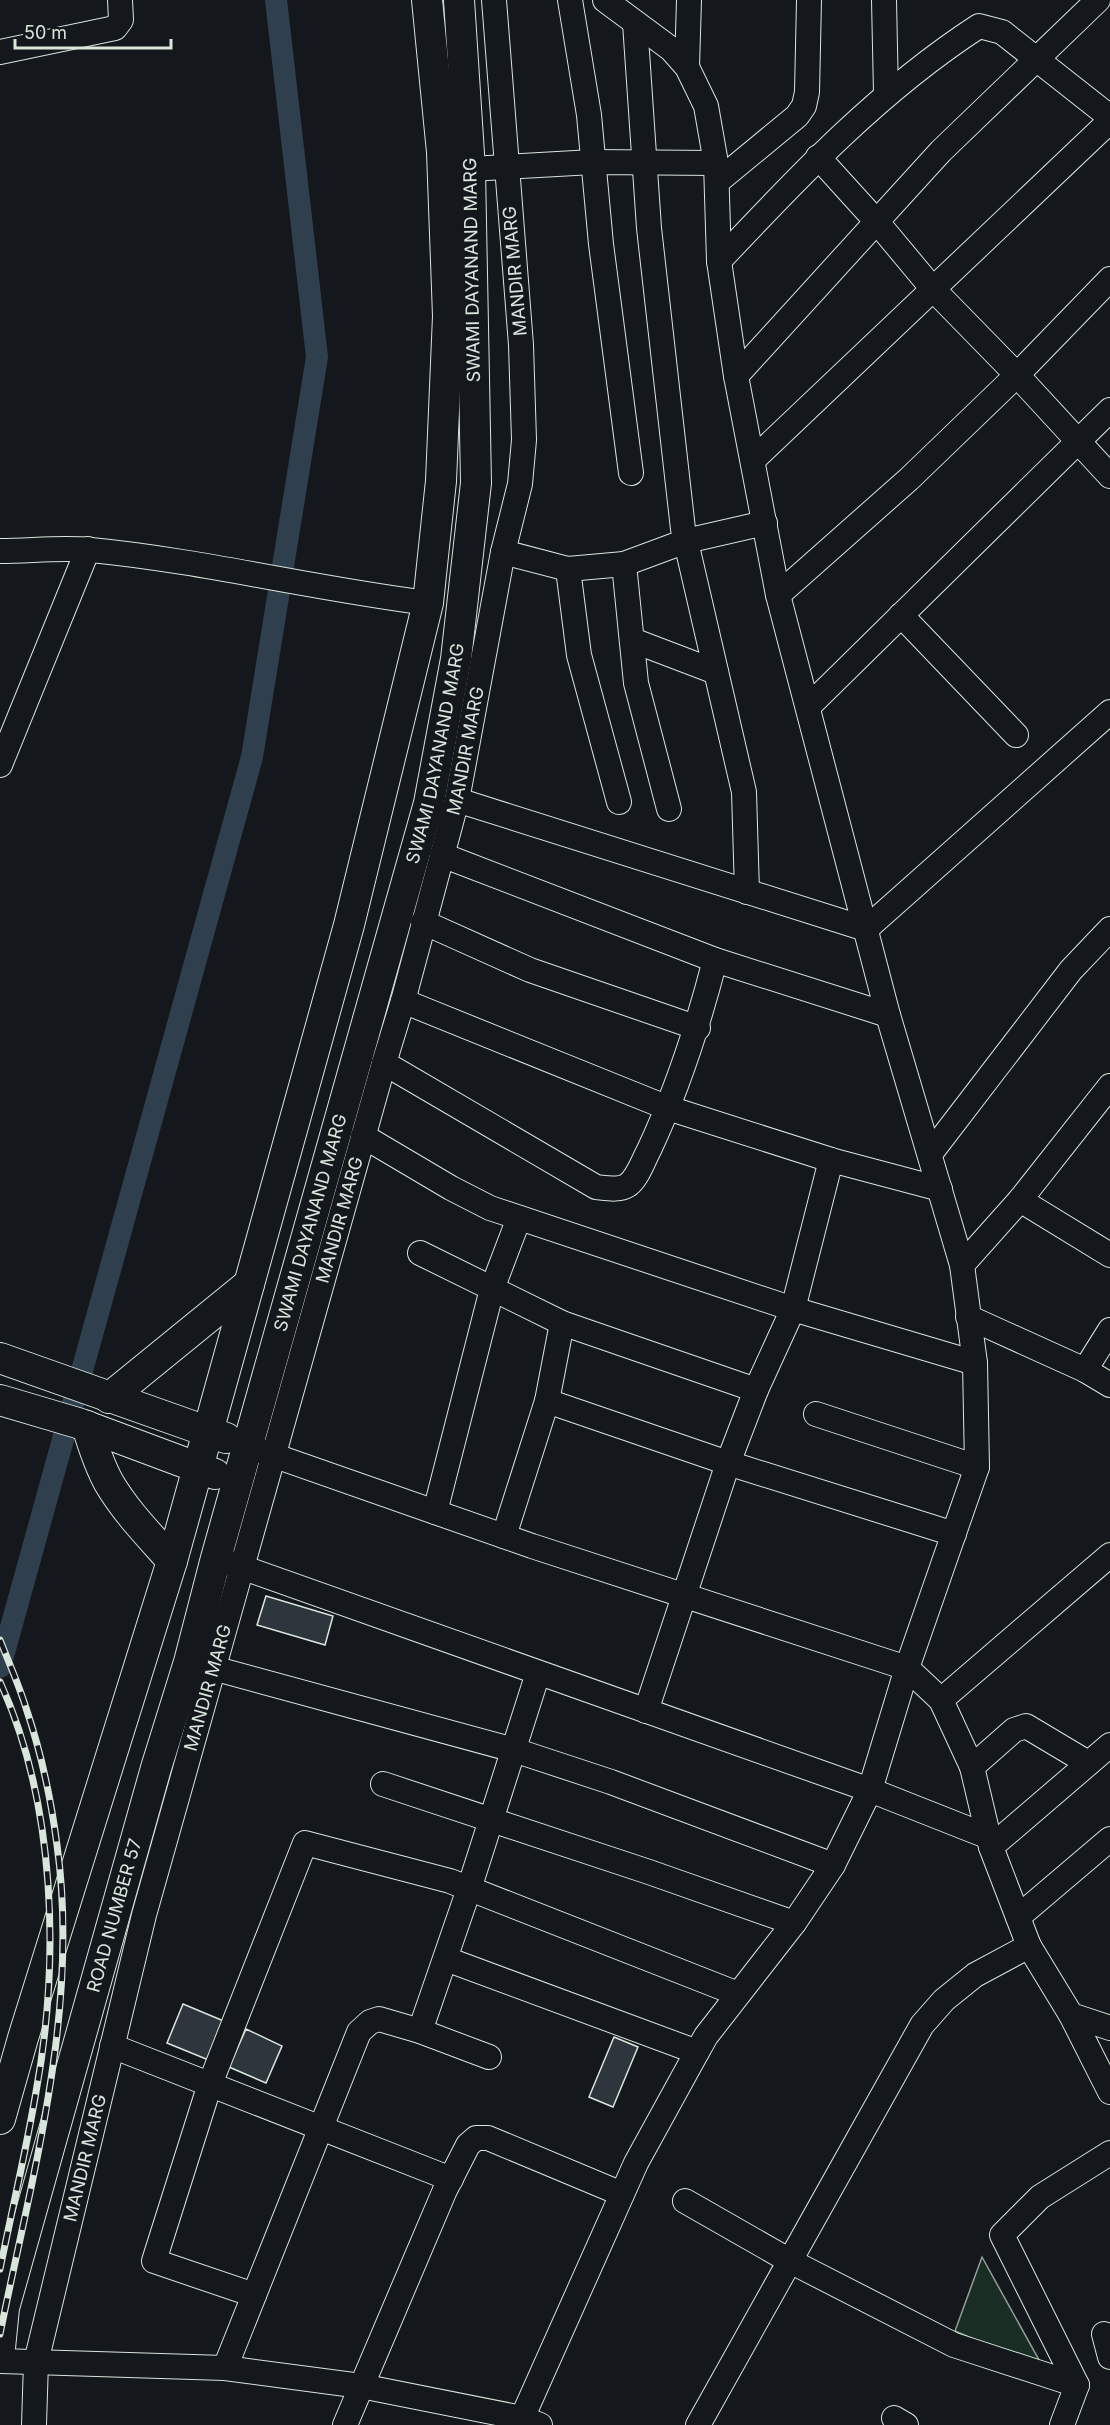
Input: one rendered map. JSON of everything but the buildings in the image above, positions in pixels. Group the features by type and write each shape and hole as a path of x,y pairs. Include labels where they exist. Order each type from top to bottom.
{"main road":[{"name":"SWAMI DAYANAND MARG","path":"198,1468 348,925 428,603 441,481 448,316 442,152 427,0"},
{"name":"SWAMI DAYANAND MARG","path":"237,1482 261,1450 429,803 456,659 476,483 470,169 459,0"},
{"path":"109,1398 249,1284"},
{"path":"0,1358 261,1450"},
{"path":"0,1400 84,1425 237,1482"},
{"path":"84,1425 110,1485 132,1515 172,1561"},
{"path":"0,2119 33,2005 172,1561 198,1468"},
{"name":"ROAD NUMBER 57","path":"0,2348 4,2308 156,1768 201,1665 229,1563 237,1482"}],"street":[{"path":"0,52 115,28 121,20 120,0"},
{"name":"MANDIR MARG","path":"229,1563 261,1450 363,1136 403,1001 457,800 503,552 520,484 524,440 521,345 494,0"},
{"path":"570,0 589,115 601,244 631,473"},
{"path":"0,2361 225,2368 361,2386 527,2423 636,2163 706,2036 794,1923 833,1865 870,1790 907,1668 977,1467 975,1363 962,1265 888,1016 778,595 754,459 736,376 719,261 717,173 706,106 698,85 687,67 670,49 605,0"},
{"path":"687,67 689,0"},
{"path":"470,169 593,162 644,164 717,173 787,125 804,106 807,92 809,0"},
{"path":"884,0 886,94"},
{"path":"736,376 941,151 1098,0"},
{"path":"635,23 650,242 686,541 744,792 747,892"},
{"path":"719,261 818,157 886,94 979,26 1002,32 1110,119 754,459"},
{"path":"818,157 877,222 932,288 1017,375 1110,476"},
{"path":"778,595 909,479 1017,375 1110,279"},
{"path":"808,707 1110,410"},
{"path":"503,552 568,569 624,564 686,541 765,523"},
{"path":"0,765 88,549"},
{"path":"0,551 88,549 204,564 388,598 428,603"},
{"path":"624,564 636,684 669,809"},
{"path":"568,569 579,655 619,802"},
{"path":"901,615 1016,735"},
{"path":"632,640 716,672"},
{"path":"867,929 1110,712"},
{"path":"457,800 867,929"},
{"path":"442,855 715,960 888,1016"},
{"path":"423,922 530,970 698,1028"},
{"path":"930,1154 1071,970 1110,929"},
{"path":"384,1064 596,1187 614,1189 627,1185 637,1174 669,1108 698,1028 715,960"},
{"path":"403,1001 669,1108 831,1160 940,1189"},
{"path":"962,1265 1020,1200 1110,1086"},
{"path":"363,1136 451,1188 490,1208 793,1309 975,1363"},
{"path":"646,1711 728,1463 756,1389 793,1309 831,1160"},
{"path":"1020,1200 1110,1255"},
{"path":"435,1512 492,1289 519,1218"},
{"path":"420,1253 562,1323 756,1389"},
{"path":"968,1317 1085,1370 1110,1385"},
{"path":"504,1536 547,1401 562,1323"},
{"path":"1085,1370 1110,1330"},
{"path":"547,1401 728,1463 954,1534"},
{"path":"816,1414 977,1467"},
{"path":"261,1450 504,1536 907,1668 941,1700 972,1767 990,1842 1029,1946 1071,2015 1110,2092"},
{"path":"941,1700 1110,1555"},
{"path":"229,1563 870,1790 990,1842"},
{"path":"201,1665 514,1750 611,1782 833,1865"},
{"name":"MANDIR MARG","path":"33,2425 36,2362 144,1915 201,1665"},
{"path":"420,2031 446,1959 538,1673"},
{"path":"972,1767 1014,1730 1026,1726 1088,1763"},
{"path":"990,1842 1110,1745"},
{"path":"383,1784 794,1923"},
{"path":"1018,1917 1110,1839"},
{"path":"254,2295 154,2261 210,2084 305,1844 450,1881 738,1994"},
{"path":"698,2425 922,2025 944,2000 975,1975 1029,1946"},
{"path":"446,1959 697,2052"},
{"path":"1071,2015 1110,2028"},
{"path":"225,2368 359,2032 370,2022 379,2019 420,2031 489,2057"},
{"path":"112,2046 451,2179"},
{"path":"345,2425 451,2179 468,2145 476,2138 488,2138 622,2194"},
{"path":"1062,2425 1077,2385 1002,2235 1040,2197 1110,2153"},
{"path":"685,2201 790,2261 954,2345 1077,2385"}],"green space":[{"path":"982,2257 1044,2369 955,2331"}],"waterway":[{"path":"0,1667 252,757 317,357 276,0"}],"railway":[{"path":"0,1640 23,1699 45,1776 57,1845 62,1907 62,1968 58,2030 38,2153 0,2334"},
{"path":"0,1682 19,1729 33,1779 48,1884 50,1937 44,2042 28,2136 0,2269"}]}
